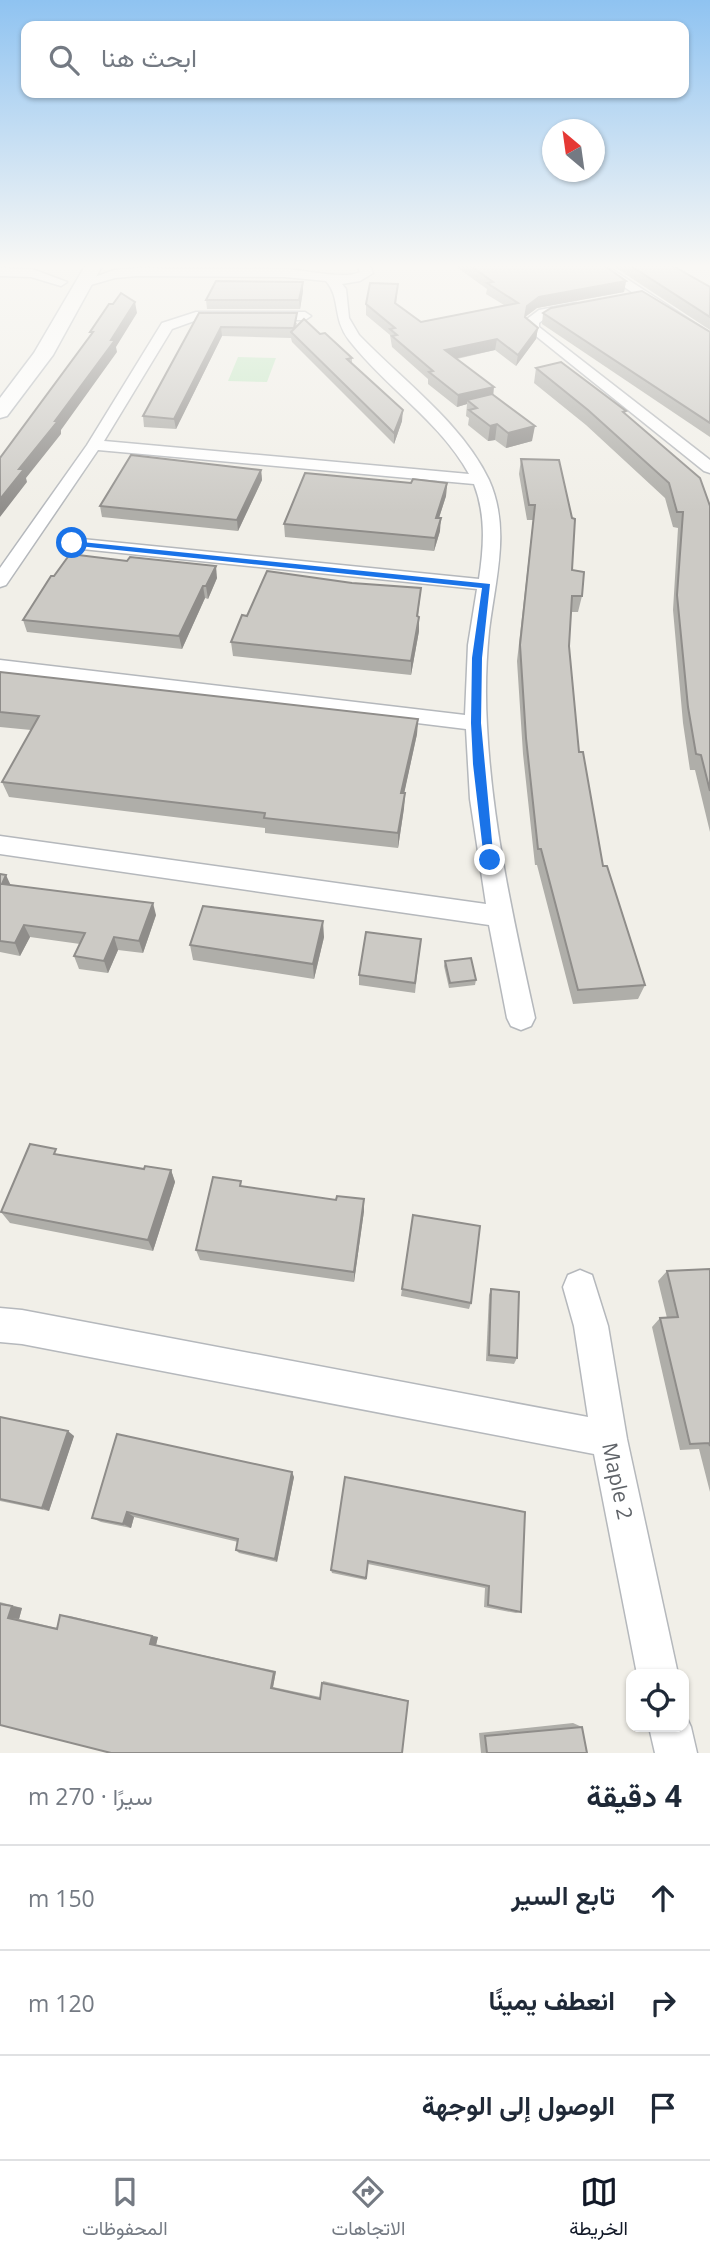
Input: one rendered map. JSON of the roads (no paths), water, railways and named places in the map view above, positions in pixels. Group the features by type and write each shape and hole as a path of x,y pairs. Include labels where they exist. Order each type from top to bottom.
{"street":[{"path":"0,412 47,348"},
{"path":"0,581 94,446 154,348"},
{"path":"364,348 454,440 481,480 492,519 494,540 477,658 476,723 483,808 499,916 521,1018"},
{"path":"559,348 710,468"},
{"path":"94,446 481,480"},
{"path":"72,543 486,586"},
{"path":"0,666 476,723"},
{"path":"0,845 499,916"},
{"name":"Maple 2","path":"580,1287 591,1326 609,1439 657,1669"},
{"path":"0,1325 609,1439"},
{"path":"671,1732 676,1753"}]}
